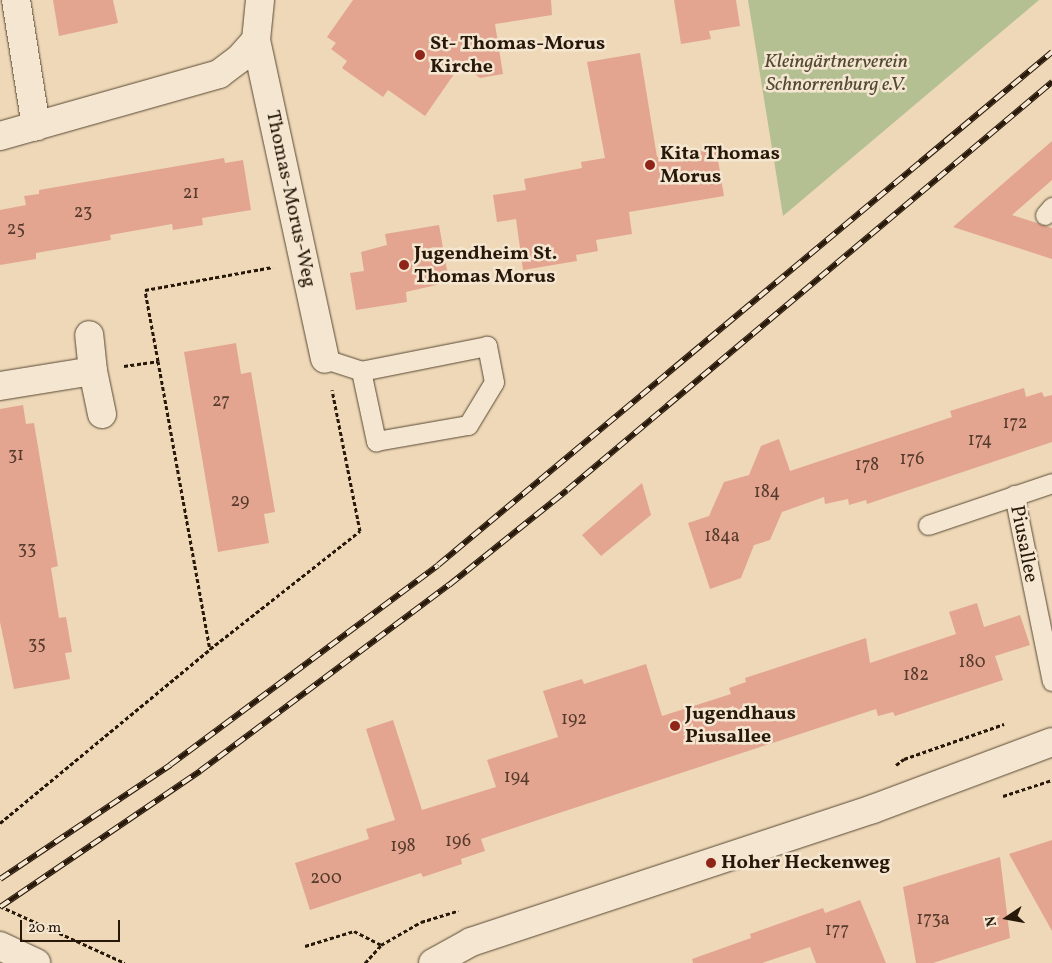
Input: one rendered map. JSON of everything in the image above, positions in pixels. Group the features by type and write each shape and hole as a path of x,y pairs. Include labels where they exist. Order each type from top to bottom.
{"street":[{"path":"16,0 36,126"},
{"name":"Thomas-Morus-Weg","path":"260,0 256,40 325,359"},
{"path":"0,136 220,74 239,59 256,40"},
{"path":"89,335 102,414"},
{"path":"0,386 94,371"},
{"path":"433,963 471,942 873,809 1052,742"},
{"path":"0,946 36,963"}],"lane":[{"path":"325,359 361,371 487,346 494,382 468,425 376,441 361,371"},
{"path":"928,525 1052,483"},
{"name":"Piusallee","path":"1014,495 1052,681"}],"path":[{"path":"210,649 145,290 304,262"},
{"path":"0,823 210,649 360,530 325,359"},
{"path":"94,371 158,361"},
{"path":"0,906 125,963"},
{"path":"365,963 381,945 421,922 465,909"},
{"path":"305,946 354,931 381,945"}],"green space":[{"name":"Kleingärtnerverein Schnorrenburg e.V.","path":"748,0 1039,0 783,216"}],"building":[{"path":"53,0 113,0 118,23 59,36"},
{"name":"St- Thomas-Morus Kirche","path":"353,0 551,0 552,15 495,24 503,74 480,78 461,64 425,116 388,90 383,97 342,68 347,61 331,49 336,43 327,37"},
{"path":"674,0 736,0 740,26 709,31 711,39 681,44"},
{"name":"Kita Thomas Morus","path":"640,53 657,157 716,148 724,196 629,212 632,234 596,240 598,251 576,255 577,261 523,270 516,219 497,222 493,195 526,190 524,179 582,168 581,162 605,158 587,62"},
{"path":"1052,141 1052,180 1012,215 1052,228 1052,259 953,227"},
{"path":"224,158 225,163 243,160 251,210 202,218 203,225 173,230 172,224 110,235 111,240 36,253 36,259 0,265 0,210 26,205 24,196 39,194 39,190"},
{"name":"Jugendheim St. Thomas Morus","path":"439,225 449,282 406,292 407,302 356,310 350,273 364,271 361,252 387,245 385,234"},
{"path":"236,343 241,374 251,372 275,512 264,514 269,543 218,552 184,352"},
{"path":"1024,388 1026,397 1042,392 1044,397 1052,395 1052,442 867,504 866,500 849,505 848,499 825,504 824,497 782,512 770,540 754,545 741,578 710,589 688,523 709,516 724,482 749,475 761,446 779,439 790,471 952,417 950,411"},
{"path":"23,405 26,424 34,423 58,566 51,568 59,618 66,617 72,652 65,653 70,679 14,689 0,622 0,409"},
{"path":"642,483 651,515 601,556 582,535"},
{"path":"977,603 984,627 1020,615 1030,645 995,656 1003,680 895,716 893,712 878,716 876,709 553,815 481,839 485,851 461,859 462,864 423,877 421,873 310,910 295,863 369,839 366,829 395,820 366,729 393,720 422,810 496,787 487,760 558,737 543,691 582,679 584,684 646,664 662,716 731,694 729,688 746,682 745,678 866,638 870,663 956,634 949,612"},
{"path":"1052,840 1052,931 1009,854"},
{"path":"1000,857 1010,938 933,963 916,963 903,887"},
{"path":"860,900 886,963 816,963 810,947 762,963 693,963 692,959 751,938 750,934 823,908 825,913"}],"railway":[{"path":"0,879 170,765 438,565 1052,52"},
{"path":"0,907 200,771 449,585 567,490 1052,82"}],"place":[{"name":"St- Thomas-Morus Kirche","path":"420,55"},
{"name":"Kita Thomas Morus","path":"650,165"},
{"name":"Jugendheim St. Thomas Morus","path":"404,265"},
{"name":"Jugendhaus Piusallee","path":"675,726"},
{"name":"Hoher Heckenweg","path":"711,863"}]}
